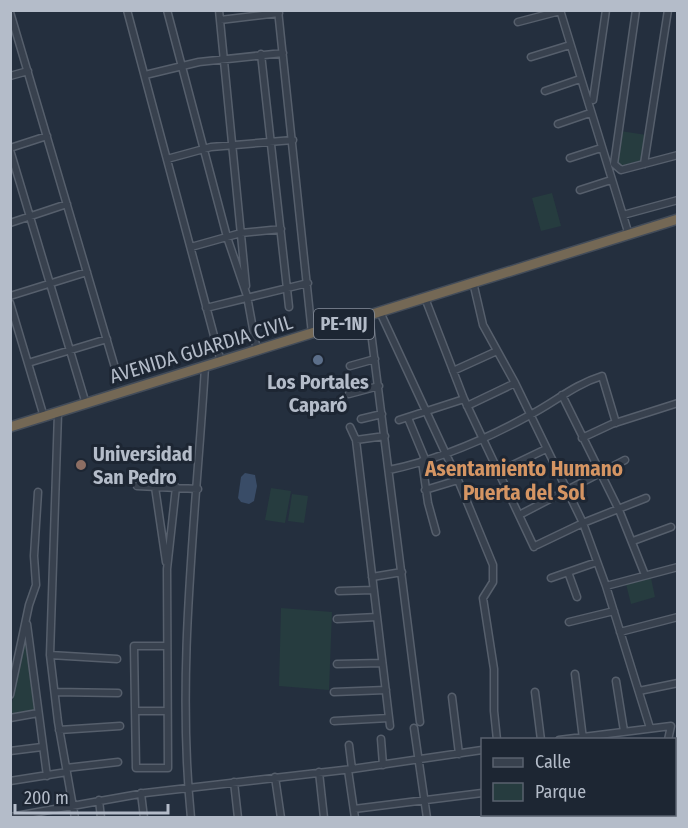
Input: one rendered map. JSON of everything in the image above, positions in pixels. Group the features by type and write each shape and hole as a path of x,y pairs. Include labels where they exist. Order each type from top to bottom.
{"highway":[{"name":"AVENIDA GUARDIA CIVIL","path":"10,427 678,219"}],"street":[{"path":"127,10 221,362"},
{"path":"167,10 227,237 247,296"},
{"path":"219,10 247,296 257,351"},
{"path":"593,100 606,10"},
{"path":"636,10 614,164 621,170 677,154"},
{"path":"644,164 668,10"},
{"path":"518,22 560,11 629,235"},
{"path":"10,12 116,371"},
{"path":"220,20 279,12 312,334"},
{"path":"531,57 570,45"},
{"path":"145,75 222,59 283,53"},
{"path":"261,54 289,307"},
{"path":"10,76 28,71"},
{"path":"545,91 580,79"},
{"path":"558,124 590,113"},
{"path":"47,136 10,149 86,404"},
{"path":"168,159 204,149 293,140"},
{"path":"570,158 601,148"},
{"path":"580,190 611,180"},
{"path":"623,215 678,200"},
{"path":"10,223 67,204"},
{"path":"191,247 241,233 280,228"},
{"path":"10,296 87,272"},
{"path":"473,282 483,325 515,383 583,523 606,586 650,728"},
{"path":"206,308 286,286 308,283"},
{"path":"425,298 466,403 535,546 583,523 646,498"},
{"path":"10,303 44,417"},
{"path":"380,312 458,480 495,575 483,598 494,669 497,738"},
{"path":"369,316 420,722"},
{"path":"28,363 106,339"},
{"path":"453,371 497,351"},
{"path":"350,366 375,359"},
{"path":"191,818 188,788 187,649 206,367"},
{"path":"389,470 483,439 530,416 582,382 602,376 616,423"},
{"path":"399,420 466,403 515,383"},
{"path":"349,394 379,386"},
{"path":"562,395 619,510 645,575"},
{"path":"582,438 616,423 678,403"},
{"path":"58,413 50,655 59,730 75,818"},
{"path":"361,418 382,414"},
{"path":"408,418 423,460 425,490 436,532"},
{"path":"350,427 356,440 390,726"},
{"path":"356,440 385,436"},
{"path":"498,471 546,449"},
{"path":"523,513 602,474 625,460"},
{"path":"425,490 458,480"},
{"path":"137,486 198,489"},
{"path":"155,487 167,569"},
{"path":"167,646 134,646 136,768 168,768 167,569 176,487"},
{"path":"10,695 36,585 34,556 38,492"},
{"path":"633,541 671,527"},
{"path":"551,578 597,562"},
{"path":"606,586 678,567"},
{"path":"372,577 402,572"},
{"path":"568,572 577,597"},
{"path":"339,591 373,590"},
{"path":"569,622 614,611"},
{"path":"337,619 377,617"},
{"path":"620,632 678,617"},
{"path":"26,620 47,776"},
{"path":"50,655 117,658"},
{"path":"337,664 382,663"},
{"path":"575,674 583,738 671,726 668,738"},
{"path":"616,681 624,731"},
{"path":"639,691 678,683"},
{"path":"334,692 386,690"},
{"path":"54,692 118,693"},
{"path":"535,692 541,738"},
{"path":"452,697 459,754"},
{"path":"135,711 167,711"},
{"path":"10,718 38,713"},
{"path":"334,721 389,717"},
{"path":"59,730 120,726"},
{"path":"414,728 427,818"},
{"path":"381,739 383,765"},
{"path":"349,745 355,818"},
{"path":"10,751 42,747"},
{"path":"10,817 72,804 141,794 383,765 481,750"},
{"path":"10,781 118,762"},
{"path":"319,772 324,818"},
{"path":"275,777 281,818"},
{"path":"234,783 238,818"},
{"path":"354,809 481,793"},
{"path":"141,794 144,818"},
{"path":"99,800 101,818"}],"green space":[{"path":"620,131 647,135 643,160 620,166 616,162"},
{"path":"552,193 561,226 541,231 532,198"},
{"path":"271,488 291,491 285,523 265,520"},
{"path":"292,494 308,496 304,523 288,521"},
{"path":"651,578 655,597 631,604 626,584"},
{"path":"281,608 332,612 329,690 279,686"},
{"path":"26,635 36,712 11,717 11,708"}],"water":[{"path":"245,473 255,475 257,486 254,501 249,504 241,502 238,498 241,477"}],"place":[{"name":"Los Portales Caparó","path":"318,360"},
{"name":"Universidad San Pedro","path":"81,465"}],"district":[{"name":"Asentamiento Humano Puerta del Sol","path":"524,481"}]}
